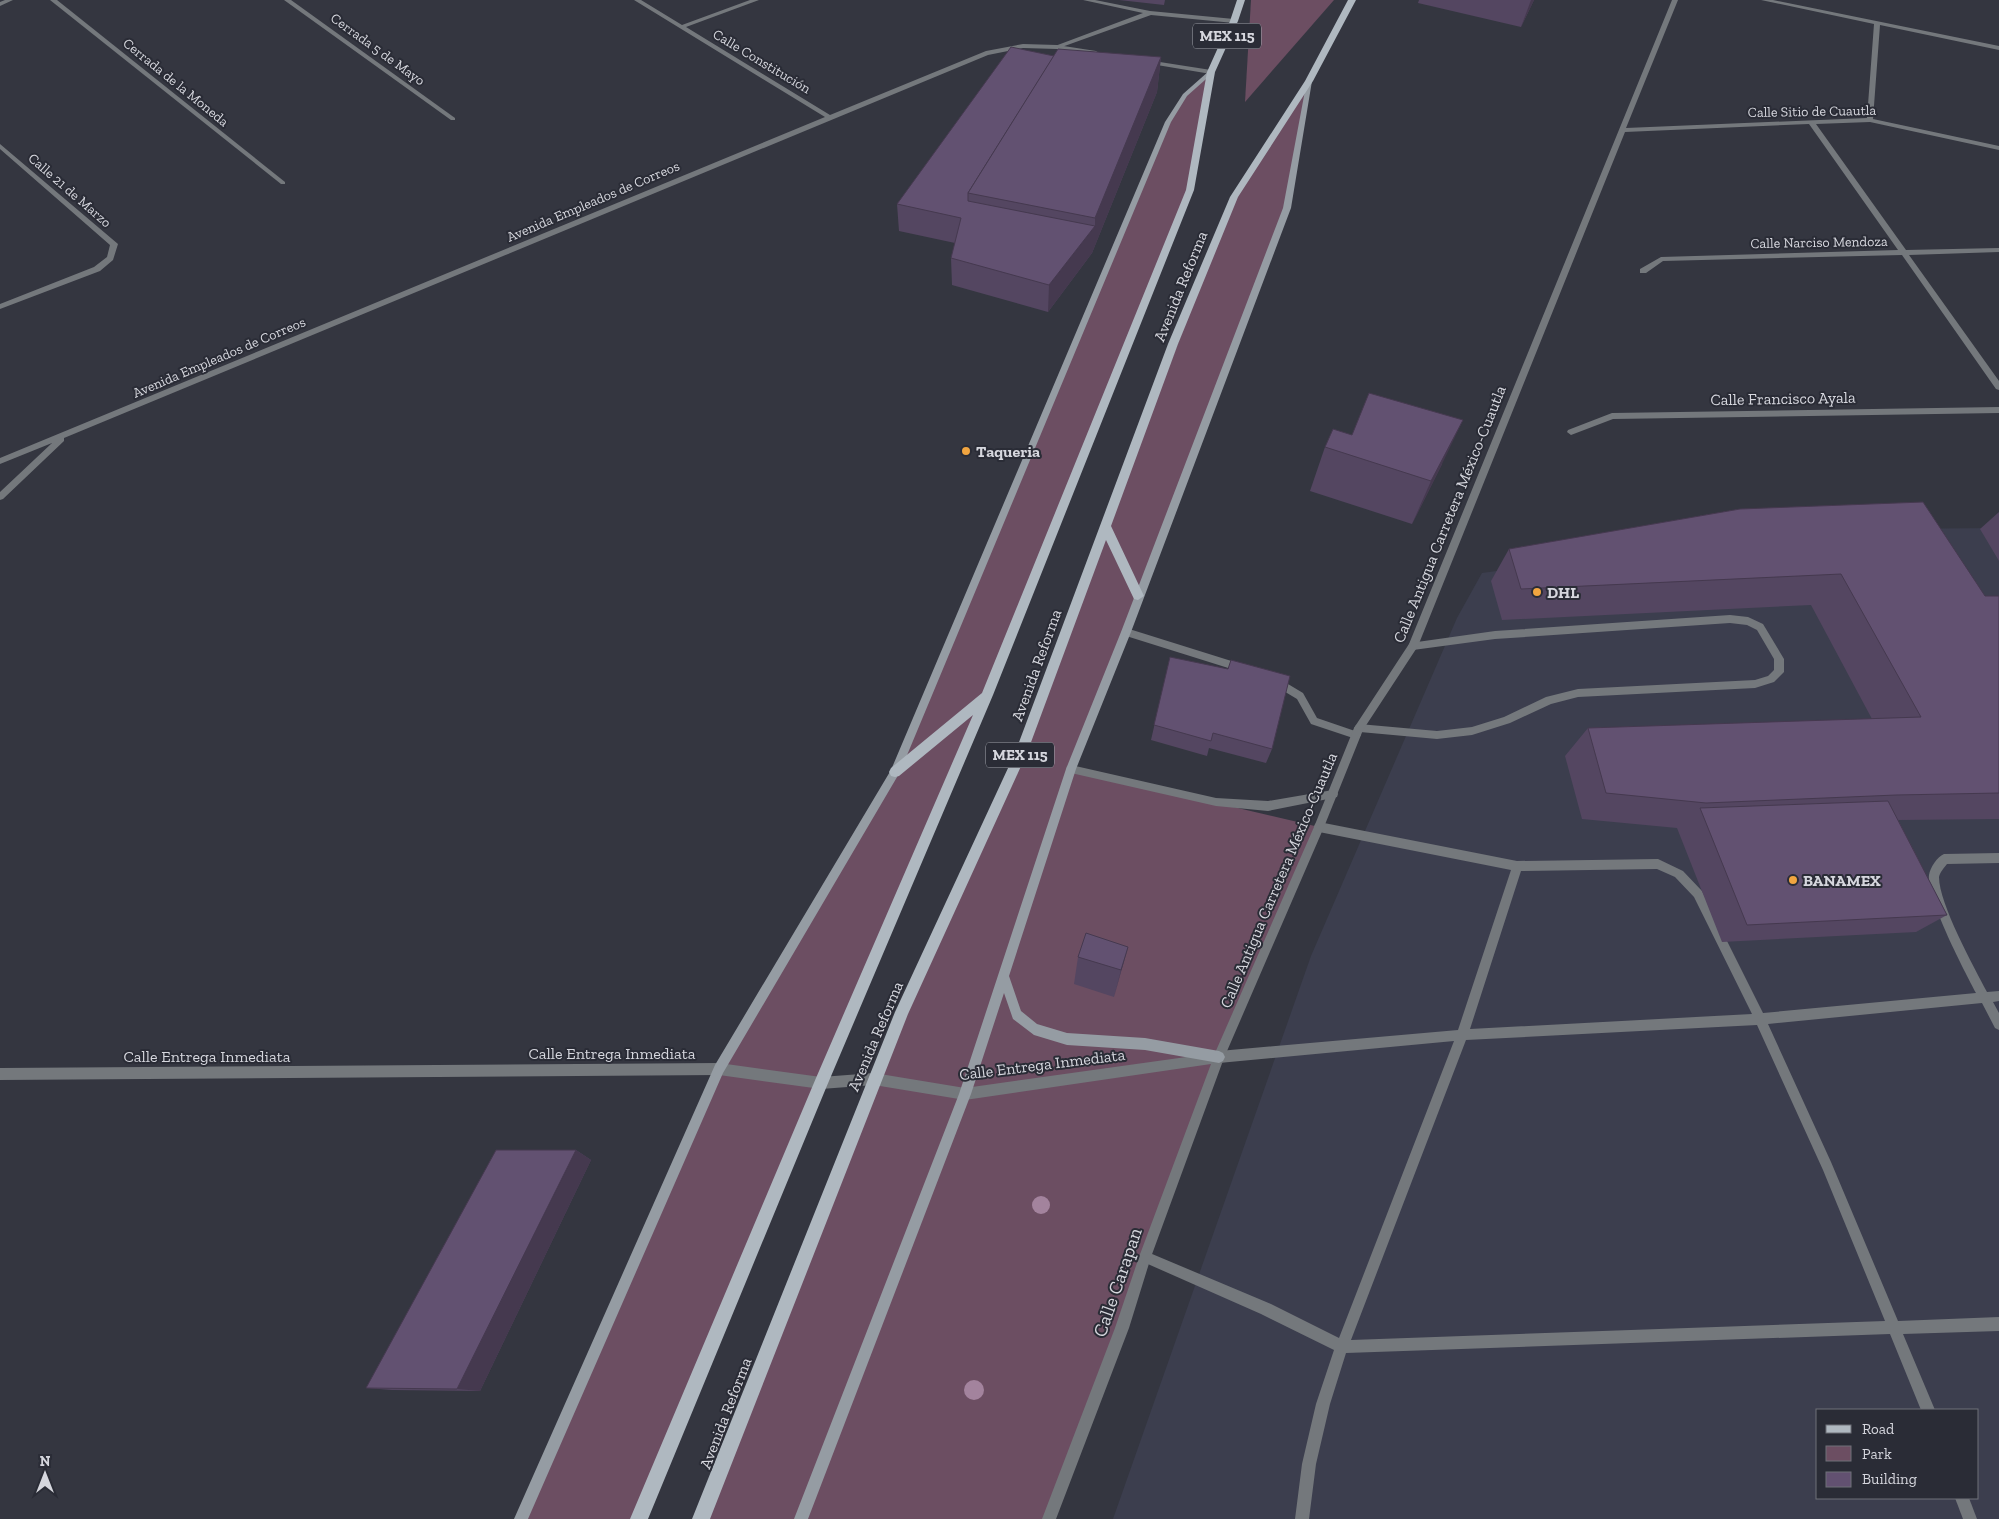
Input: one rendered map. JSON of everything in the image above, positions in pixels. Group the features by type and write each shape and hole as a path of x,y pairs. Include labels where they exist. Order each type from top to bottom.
{"main road":[{"name":"Avenida Reforma","path":"639,1519 821,1083 987,695 1190,190 1211,72 1234,21 1241,0"},
{"name":"Avenida Reforma","path":"701,1519 874,1079 906,1003 1020,753 1173,344 1234,197 1309,81 1352,0"},
{"path":"1105,526 1138,596"},
{"path":"895,772 987,695"}],"street":[{"path":"0,4 10,0"},
{"name":"Cerrada de la Moneda","path":"54,0 283,183"},
{"name":"Cerrada 5 de Mayo","path":"287,0 453,119"},
{"name":"Calle Constitución","path":"637,0 829,117"},
{"name":"Calle Constitución","path":"682,27 756,0"},
{"path":"1086,0 1150,13 1234,21"},
{"name":"Calle Antigua Carretera México-Cuautla","path":"1219,1057 1319,827 1357,732 1413,646 1675,0"},
{"path":"1764,0 1999,48"},
{"path":"1057,47 1150,13"},
{"path":"1870,120 1877,23"},
{"name":"Avenida Empleados de Correos","path":"0,461 986,53 1022,46 1057,47 1105,55"},
{"path":"1143,61 1211,72"},
{"path":"522,1519 719,1069 895,772 1168,122 1185,95 1211,72"},
{"path":"800,1519 965,1094 1071,769 1126,632 1138,596 1287,208 1309,81"},
{"name":"Calle Sitio de Cuautla","path":"1622,130 1870,120 1999,148"},
{"path":"1811,122 1999,387"},
{"name":"Calle 21 de Marzo","path":"0,146 114,244 110,258 97,269 0,307"},
{"name":"Calle Narciso Mendoza","path":"1643,271 1661,259 1999,250"},
{"name":"Calle Francisco Ayala","path":"1571,432 1612,416 1999,410"},
{"path":"0,497 66,434"},
{"path":"1267,676 1300,696 1314,721 1357,732 1437,735 1472,732 1507,720 1549,700 1578,693 1755,684 1771,679 1778,672 1779,659 1760,628 1748,621 1730,619 1495,635 1413,646"},
{"path":"1126,632 1248,670"},
{"path":"1071,769 1216,802 1268,806 1333,794"},
{"path":"1319,827 1516,866 1658,864 1679,874 1698,894 1760,1019 1828,1166 1928,1409"},
{"path":"1999,858 1944,859 1934,874 1936,896 1984,997 1999,1024"},
{"path":"1302,1519 1309,1464 1323,1404 1342,1347 1462,1035 1516,866"},
{"path":"1003,975 1017,1015 1034,1028 1067,1039 1145,1044 1219,1057"},
{"name":"Calle Entrega Inmediata","path":"0,1074 719,1069 821,1083 874,1079 965,1094 1219,1057 1462,1035 1760,1019 1999,996"},
{"name":"Calle Carapan","path":"1049,1519 1122,1328 1145,1257 1219,1057"},
{"path":"1145,1257 1266,1309 1342,1347 1999,1324"},
{"path":"1962,1499 1970,1519"}],"shaded area":[{"path":"1999,528 1999,1519 1113,1519 1311,956 1457,618 1482,573 1705,542 1884,529"}],"green space":[{"path":"1251,0 1334,0 1245,102"},
{"path":"1211,72 1190,190 987,695 639,1519 522,1519 719,1069 895,772 1168,122 1185,95"},
{"path":"1309,81 1287,208 1071,769 1319,827 1219,1057 1049,1519 701,1519 874,1079 1021,753 1234,197"}],"building":[{"path":"1011,47 1054,56 968,193 968,201 1095,226 1049,285 951,258 961,218 897,204"},
{"path":"1058,49 1161,57 1095,218 968,193"},
{"path":"1369,393 1463,420 1431,481 1325,447 1333,429 1352,435"},
{"path":"1923,502 1985,596 1999,596 1999,793 1896,795 1706,803 1606,793 1588,728 1921,717 1841,574 1521,589 1509,549 1740,509"},
{"path":"1170,657 1228,669 1231,660 1290,676 1272,749 1213,733 1211,741 1154,725"},
{"name":"BANAMEX","path":"1888,801 1947,915 1747,925 1700,808"},
{"path":"1086,933 1128,947 1121,970 1078,957"},
{"path":"496,1150 576,1150 457,1389 366,1388"}],"place":[{"name":"Taqueria","path":"966,451"},
{"name":"DHL","path":"1537,592"},
{"name":"BANAMEX","path":"1793,880"}]}
